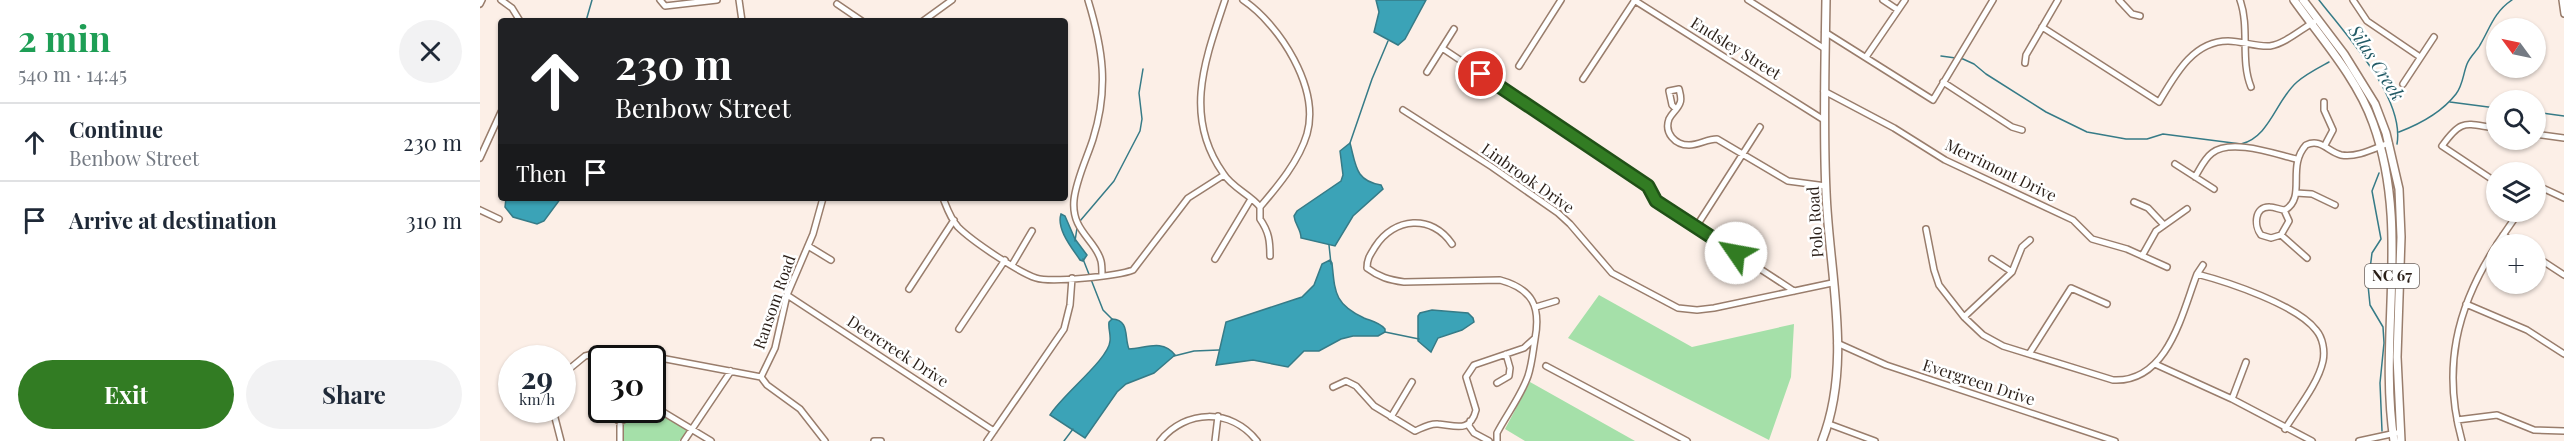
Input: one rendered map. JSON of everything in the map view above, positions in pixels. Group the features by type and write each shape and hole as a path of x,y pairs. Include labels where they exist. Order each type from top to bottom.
{"main road":[{"name":"Polo Road","path":"1822,441 1829,424 1836,390 1837,344 1826,186 1824,91 1826,0"},
{"name":"NC 67","path":"2294,0 2365,87 2375,104 2389,143 2400,189 2395,436"},
{"name":"NC 67","path":"2303,0 2313,22 2361,97 2373,121 2388,172 2393,227 2389,360 2395,436 2401,441"}],"street":[{"path":"501,0 512,8 518,18"},
{"path":"660,0 665,6 674,7 717,0"},
{"path":"739,0 742,18"},
{"path":"927,18 952,0"},
{"path":"1088,0 1101,50 1104,85 1094,135 1074,200 1074,213 1079,228 1101,260 1102,275"},
{"path":"1225,0 1206,58 1200,91 1206,144 1224,175 1260,207"},
{"path":"1243,0 1268,20 1279,34 1292,56 1309,107 1308,129 1300,148 1288,172 1260,207 1260,219 1270,239 1270,256"},
{"path":"1519,66 1561,0"},
{"path":"1583,79 1635,0"},
{"name":"Endsley Street","path":"1635,0 1824,120"},
{"path":"1748,0 1825,49"},
{"path":"1882,0 1898,10"},
{"path":"1866,57 1905,0"},
{"path":"1825,32 1933,100 1993,0"},
{"path":"2025,63 2026,55 2058,0"},
{"path":"2119,0 2132,14 2140,16"},
{"path":"2240,0 2245,17 2247,77 2251,87"},
{"path":"2353,0 2367,21 2420,57"},
{"path":"2562,0 2564,14"},
{"path":"837,4 858,18"},
{"path":"2042,27 2159,102 2180,69 2194,53 2224,41 2270,45 2280,43 2313,22"},
{"path":"1427,72 1454,29"},
{"path":"2403,84 2434,37"},
{"path":"1442,48 1648,186 1656,201 1794,291"},
{"path":"1943,82 2012,127 2022,130"},
{"name":"Merrimont Drive","path":"1824,91 1894,128 1945,160 2073,220 2092,239 2167,267"},
{"path":"2324,102 2324,110 2333,130 2325,145"},
{"path":"1676,109 1669,120 1668,128 1671,137 1678,143 1693,145 1715,138 1788,181 1826,186"},
{"name":"Linbrook Drive","path":"1403,110 1558,213 1612,273 1678,308 1697,310 1714,308 1832,283"},
{"path":"480,158 498,119"},
{"path":"2486,127 2464,124 2455,129 2442,146 2486,175"},
{"path":"1696,227 1760,127"},
{"path":"2546,136 2564,138"},
{"path":"2325,145 2328,150 2347,156 2389,143"},
{"path":"2307,258 2281,235 2264,237 2258,231 2257,215 2264,207 2284,210 2289,208 2296,193 2296,159 2309,144 2325,145"},
{"path":"2195,177 2209,156 2220,149 2252,148 2296,159"},
{"path":"2175,164 2214,189"},
{"path":"944,201 959,227 1012,265 1037,278 1058,280 1133,270 1188,198 1224,175"},
{"path":"2546,190 2564,198"},
{"path":"2296,193 2312,194 2335,205"},
{"path":"1215,259 1251,198"},
{"name":"Ransom Road","path":"761,378 775,348 787,295 808,246 822,201"},
{"path":"2133,202 2148,208 2163,225"},
{"path":"2142,256 2156,231 2187,209"},
{"path":"480,210 499,219"},
{"path":"2281,235 2289,221 2284,210"},
{"path":"909,289 954,220"},
{"path":"1452,244 1440,231 1429,225 1416,222 1402,224 1389,230 1380,240 1367,260 1367,268 1390,280 1500,280 1515,284 1526,292 1536,307 1538,325 1528,375 1497,433 1497,441"},
{"path":"1926,230 1938,282 1964,317 1989,339 2113,380 2131,378 2155,364 2170,342 2197,274 2203,265"},
{"path":"1012,265 1032,231"},
{"path":"1964,317 2012,272 2022,247 2030,240"},
{"path":"808,246 831,260"},
{"path":"1992,259 2012,272"},
{"path":"959,329 1005,260"},
{"path":"2463,441 2457,420 2452,361 2455,340 2466,304 2486,261"},
{"path":"2546,263 2564,275"},
{"path":"2197,274 2229,283 2267,300 2303,319 2318,333 2323,350 2321,366 2285,429"},
{"path":"987,441 1064,329 1070,304 1072,278"},
{"path":"2029,354 2070,288 2107,304"},
{"name":"Deercreek Drive","path":"787,295 994,431"},
{"path":"1536,307 1556,301"},
{"path":"2466,304 2527,330 2564,354"},
{"path":"1489,441 1474,433 1469,426 1476,410 1466,377 1474,365 1524,348 1535,338"},
{"name":"Evergreen Drive","path":"1837,344 1886,365 2115,441"},
{"path":"576,363 585,356 613,350 761,378 800,409 825,441"},
{"path":"1497,383 1509,376 1510,368 1506,354"},
{"path":"2232,399 2246,362"},
{"path":"2155,364 2232,399 2285,429 2312,441"},
{"path":"1546,366 1687,441"},
{"path":"684,441 731,371"},
{"path":"1333,387 1346,381 1356,386 1374,406 1415,431 1438,424 1458,428 1470,421"},
{"path":"1391,417 1412,382"},
{"path":"666,414 711,441"},
{"path":"2457,420 2497,414 2534,430 2564,431"},
{"path":"1215,441 1218,416"},
{"path":"1160,441 1179,423 1194,417 1218,416 1242,426 1257,441"},
{"path":"556,423 561,441"},
{"path":"620,423 620,441"},
{"path":"1829,424 1875,441"},
{"path":"2359,441 2395,436"},
{"path":"874,441 881,441"}],"green space":[{"path":"1599,295 1692,347 1794,324 1791,377 1769,440 1568,338"},
{"path":"1530,382 1635,441 1525,441 1505,429"},
{"path":"666,415 687,428 686,434 679,441 622,441 621,427 625,423 666,423"}],"water":[{"path":"1376,0 1426,0 1405,39 1398,45 1374,32 1379,12"},
{"path":"1350,143 1361,176 1372,183 1381,185 1383,189 1353,216 1335,246 1301,238 1294,216 1297,211 1341,181 1343,175 1340,151"},
{"path":"506,201 559,201 544,221 537,224 513,217 505,207"},
{"path":"1061,214 1065,216 1075,239 1087,255 1083,261 1080,260 1063,232"},
{"path":"1330,260 1341,302 1354,313 1380,325 1385,332 1378,336 1353,336 1341,339 1319,351 1304,351 1288,367 1253,360 1216,365 1226,322 1302,297 1314,285 1322,264"},
{"path":"1432,310 1468,313 1474,322 1462,330 1438,338 1431,352 1418,341 1418,316 1420,313"},
{"path":"1112,319 1122,322 1129,349 1159,346 1170,350 1175,355 1154,373 1126,384 1117,392 1085,438 1050,415 1108,349 1109,322"}],"waterway":[{"path":"587,18 592,0"},
{"name":"Silas Creek","path":"2319,0 2358,49 2383,87 2397,126 2397,144"},
{"path":"2399,132 2430,117 2456,94 2468,61 2479,47 2497,15 2512,0"},
{"path":"1350,143 1388,41"},
{"path":"1941,56 1963,59 1974,64 2046,112 2087,132 2126,139 2147,139 2163,134 2241,144 2259,134 2283,98 2297,82 2329,62"},
{"path":"1080,221 1114,181 1140,131 1142,119 1139,93 1143,69"},
{"path":"2450,102 2486,107"},
{"path":"2546,114 2564,116"},
{"name":"Silas Creek","path":"2379,173 2372,191 2381,239 2372,253 2368,285 2370,305 2383,327 2384,343 2380,383 2382,431"},
{"path":"1075,241 1077,228"},
{"path":"1329,245 1331,264"},
{"path":"1083,259 1103,310 1112,319"},
{"path":"1385,332 1419,339"},
{"path":"1174,356 1194,351 1219,350"},
{"path":"1064,441 1073,429"}],"route":[{"path":"1481,74 1648,186 1656,201 1736,253"}]}
